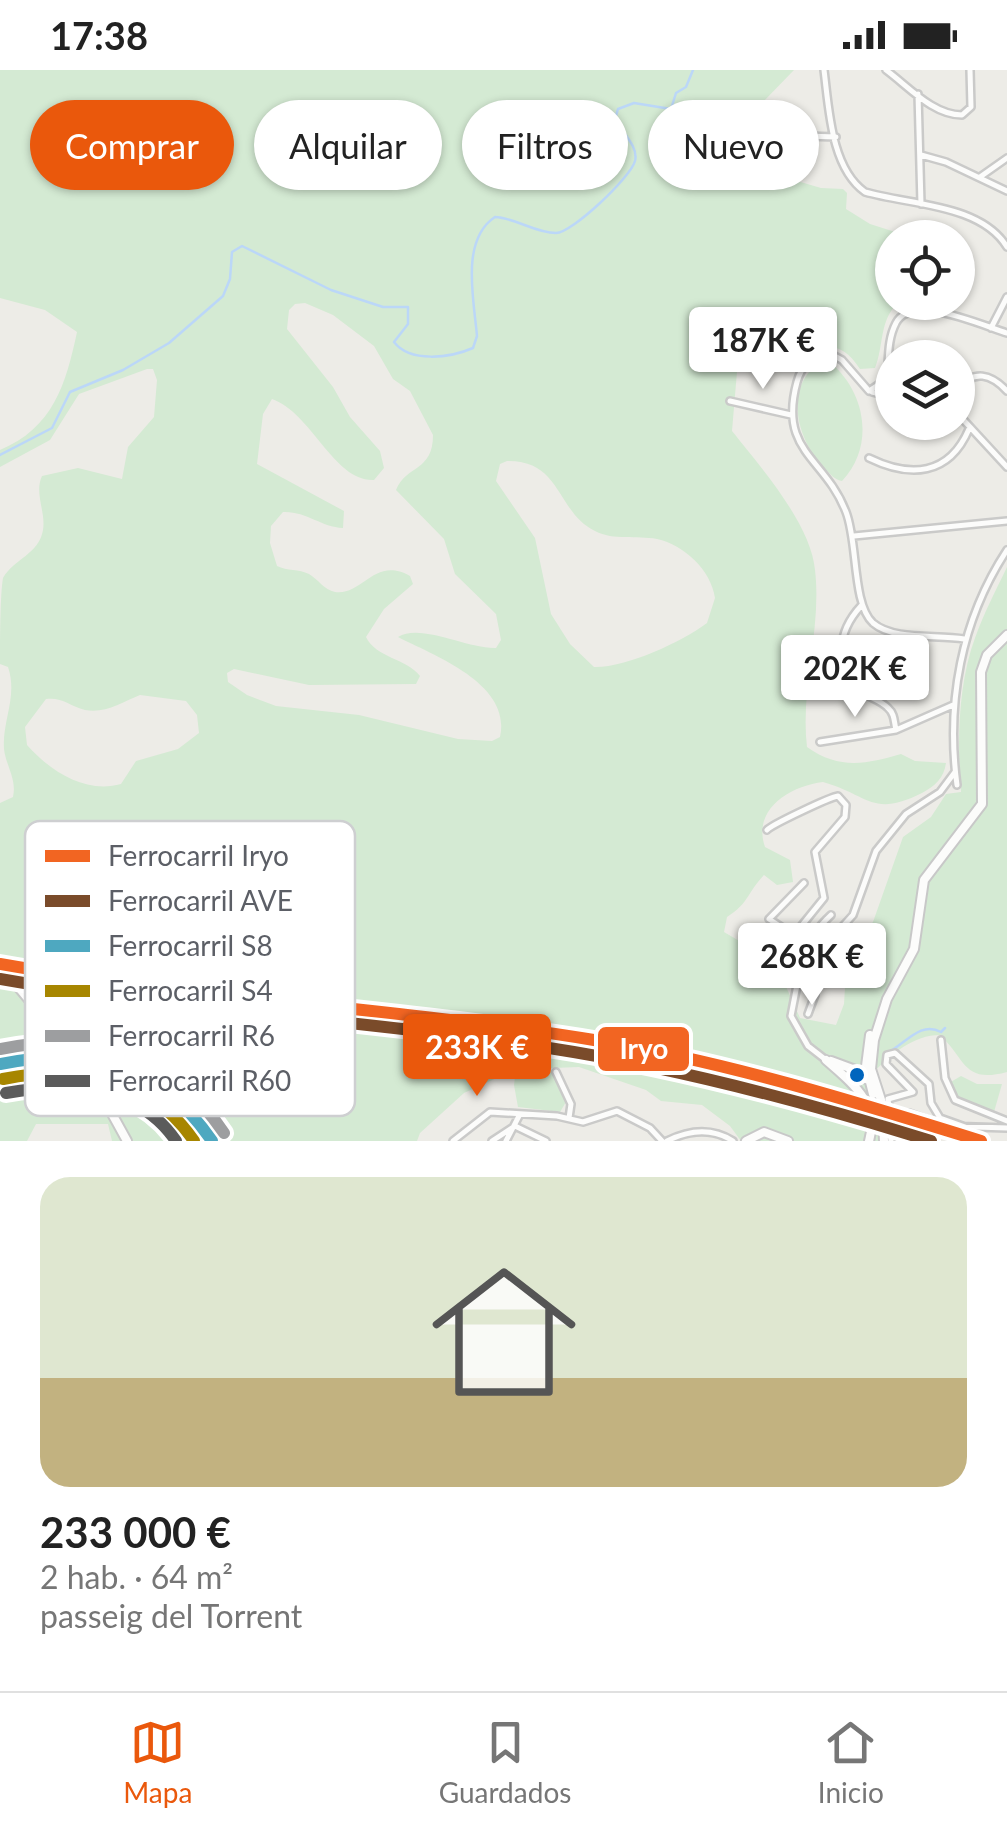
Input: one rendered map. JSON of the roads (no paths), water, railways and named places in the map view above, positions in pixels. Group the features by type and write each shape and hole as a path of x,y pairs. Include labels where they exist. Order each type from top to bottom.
{"main road":[{"path":"843,1070 860,1066 916,944 924,880 982,804 982,668 990,650 1007,634"},
{"path":"3,970 25,996"},
{"path":"869,1050 871,1080"},
{"path":"826,1060 843,1070 870,1108 869,1141"},
{"path":"860,1066 871,1080 886,1114 885,1141"},
{"path":"113,1116 128,1141"},
{"path":"746,1141 764,1132 788,1141"}],"street":[{"path":"824,70 840,160 854,184 865,192 976,220 998,233 1007,247"},
{"path":"886,70 933,107 962,115 971,107 973,98 970,70"},
{"path":"918,94 921,204"},
{"path":"819,136 836,137"},
{"path":"921,155 1007,191"},
{"path":"980,178 1007,158"},
{"path":"991,328 1007,297"},
{"path":"869,392 887,378 890,341 902,313 918,307 1007,333"},
{"path":"875,393 869,392 842,360 829,353 816,356 801,368 790,415 802,452 835,488 854,536 861,606 874,623 890,632 964,639"},
{"path":"975,376 994,378 1007,391"},
{"path":"730,401 790,415"},
{"path":"975,437 1007,467"},
{"path":"868,458 886,466 920,472 950,459 964,440"},
{"path":"854,536 1007,520"},
{"path":"957,785 953,704 964,639 1007,550"},
{"path":"861,606 842,632 840,651 855,686 886,705 893,713 896,730"},
{"path":"820,742 896,730 953,704"},
{"path":"831,915 817,928 808,956 816,968 836,980 825,946 853,915 871,858 906,814 940,792 955,772"},
{"path":"767,830 774,822 800,816 830,797 838,796 846,804 845,817 815,852 824,898 792,934 786,949 797,985 791,1016 808,1046 826,1060"},
{"path":"792,934 769,919 804,883"},
{"path":"790,967 815,994"},
{"path":"808,1014 818,988 816,968"},
{"path":"941,1040 945,1078 955,1100 1007,1125"},
{"path":"885,1141 888,1100 913,1091 886,1064 888,1056 895,1053 929,1084 931,1104 940,1118 968,1128"},
{"path":"556,1072 570,1104 569,1118"},
{"path":"453,1141 487,1113 583,1122 620,1112 650,1128 664,1141 700,1131 733,1141"},
{"path":"886,1114 909,1113 945,1126 1007,1125"},
{"path":"506,1141 520,1114"},
{"path":"492,1141 515,1126"},
{"path":"515,1126 546,1141"}],"waterway":[{"path":"0,455 52,428 70,392 123,370 169,343 223,296 230,279 232,252 242,246 331,290 383,307 408,307 408,324 394,342 410,353 442,356 473,348 477,336 473,255 484,227 495,217 556,233 575,224 612,191 635,161 632,145 615,119 618,109 634,103 671,109 676,93 686,87 693,70"},
{"path":"889,1052 914,1034 927,1029 941,1032 945,1028"}],"rail line":[{"name":"Iryo","path":"0,964 25,968"},
{"name":"AVE","path":"0,979 25,983"},
{"name":"Iryo","path":"355,1009 649,1050 840,1098 981,1141"},
{"name":"AVE","path":"355,1024 480,1038 646,1065 742,1087 931,1141"},
{"name":"R6","path":"0,1049 25,1045"},
{"name":"S8","path":"0,1064 25,1060"},
{"name":"S4","path":"3,1079 25,1076"},
{"name":"R60","path":"6,1093 25,1091"},
{"name":"R60","path":"152,1116 176,1141"},
{"name":"S4","path":"174,1116 194,1141"},
{"name":"S8","path":"193,1116 212,1141"},
{"name":"R6","path":"211,1116 224,1133"}]}
